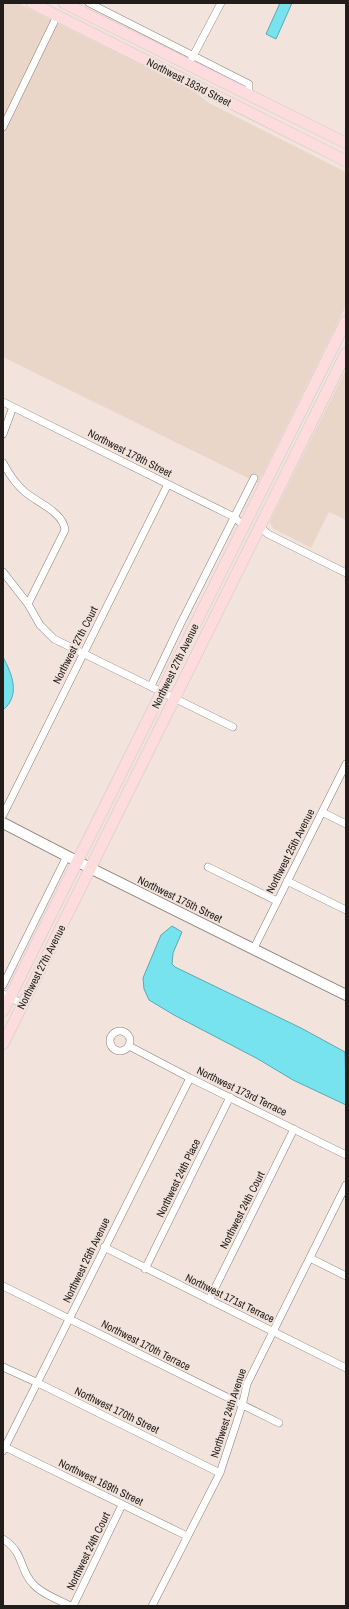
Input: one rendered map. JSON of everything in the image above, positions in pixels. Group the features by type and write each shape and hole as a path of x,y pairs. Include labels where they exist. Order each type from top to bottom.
{"main road":[{"name":"Northwest 183rd Street","path":"32,3 346,161"},
{"name":"Northwest 183rd Street","path":"64,3 167,55 191,60 249,95 346,143"},
{"path":"151,62 154,58 167,55"},
{"name":"Northwest 27th Avenue","path":"3,1011 6,995 72,859 162,692 346,321"},
{"name":"Northwest 27th Avenue","path":"3,1044 346,353"},
{"path":"315,382 328,389"},
{"path":"257,500 257,514 255,520 260,527"},
{"path":"244,526 249,532 248,551"}],"street":[{"path":"89,3 191,60 220,3"},
{"path":"3,127 57,16"},
{"name":"Northwest 179th Street","path":"3,402 234,517 244,526"},
{"path":"3,434 13,407"},
{"path":"3,462 8,473 16,483 25,492 60,517 64,524 65,530 28,604"},
{"path":"151,686 254,478"},
{"name":"Northwest 27th Court","path":"3,815 168,484"},
{"path":"260,527 268,534 346,573"},
{"path":"3,572 28,604 40,624 54,639 233,728"},
{"name":"Northwest 25th Avenue","path":"254,948 346,764"},
{"path":"322,812 346,824"},
{"name":"Northwest 175th Street","path":"3,823 72,859 346,995"},
{"path":"3,985 72,859"},
{"path":"208,867 277,901"},
{"path":"287,881 346,910"},
{"path":"6,995 23,1004"},
{"name":"Northwest 173rd Terrace","path":"129,1046 190,1078 346,1154"},
{"name":"Northwest 25th Avenue","path":"4,1449 190,1078"},
{"name":"Northwest 24th Place","path":"145,1269 230,1097"},
{"name":"Northwest 24th Court","path":"209,1300 294,1129"},
{"name":"Northwest 24th Avenue","path":"152,1606 220,1473 242,1406 247,1384 272,1331 346,1185"},
{"name":"Northwest 171st Terrace","path":"104,1247 145,1269 346,1368"},
{"path":"310,1258 346,1276"},
{"name":"Northwest 170th Terrace","path":"3,1286 70,1318 242,1406 279,1423"},
{"name":"Northwest 170th Street","path":"3,1367 220,1473"},
{"name":"Northwest 169th Street","path":"4,1449 187,1536"},
{"name":"Northwest 24th Court","path":"72,1606 122,1505"},
{"path":"3,1538 12,1544 20,1556 33,1584 72,1606"}],"shaded area":[{"path":"3,3 18,3 195,92 209,103 346,172 346,306 258,483 3,357"},
{"path":"346,369 346,520 329,512 311,548 274,529 270,521"}],"water":[{"path":"280,3 292,3 276,39 266,34"},
{"path":"3,657 12,677 13,691 9,704 3,710"},
{"path":"172,926 182,932 173,953 172,964 175,967 301,1028 345,1052 346,1105 293,1080 258,1059 174,1015 149,1000 144,989 143,978 161,935"}]}
